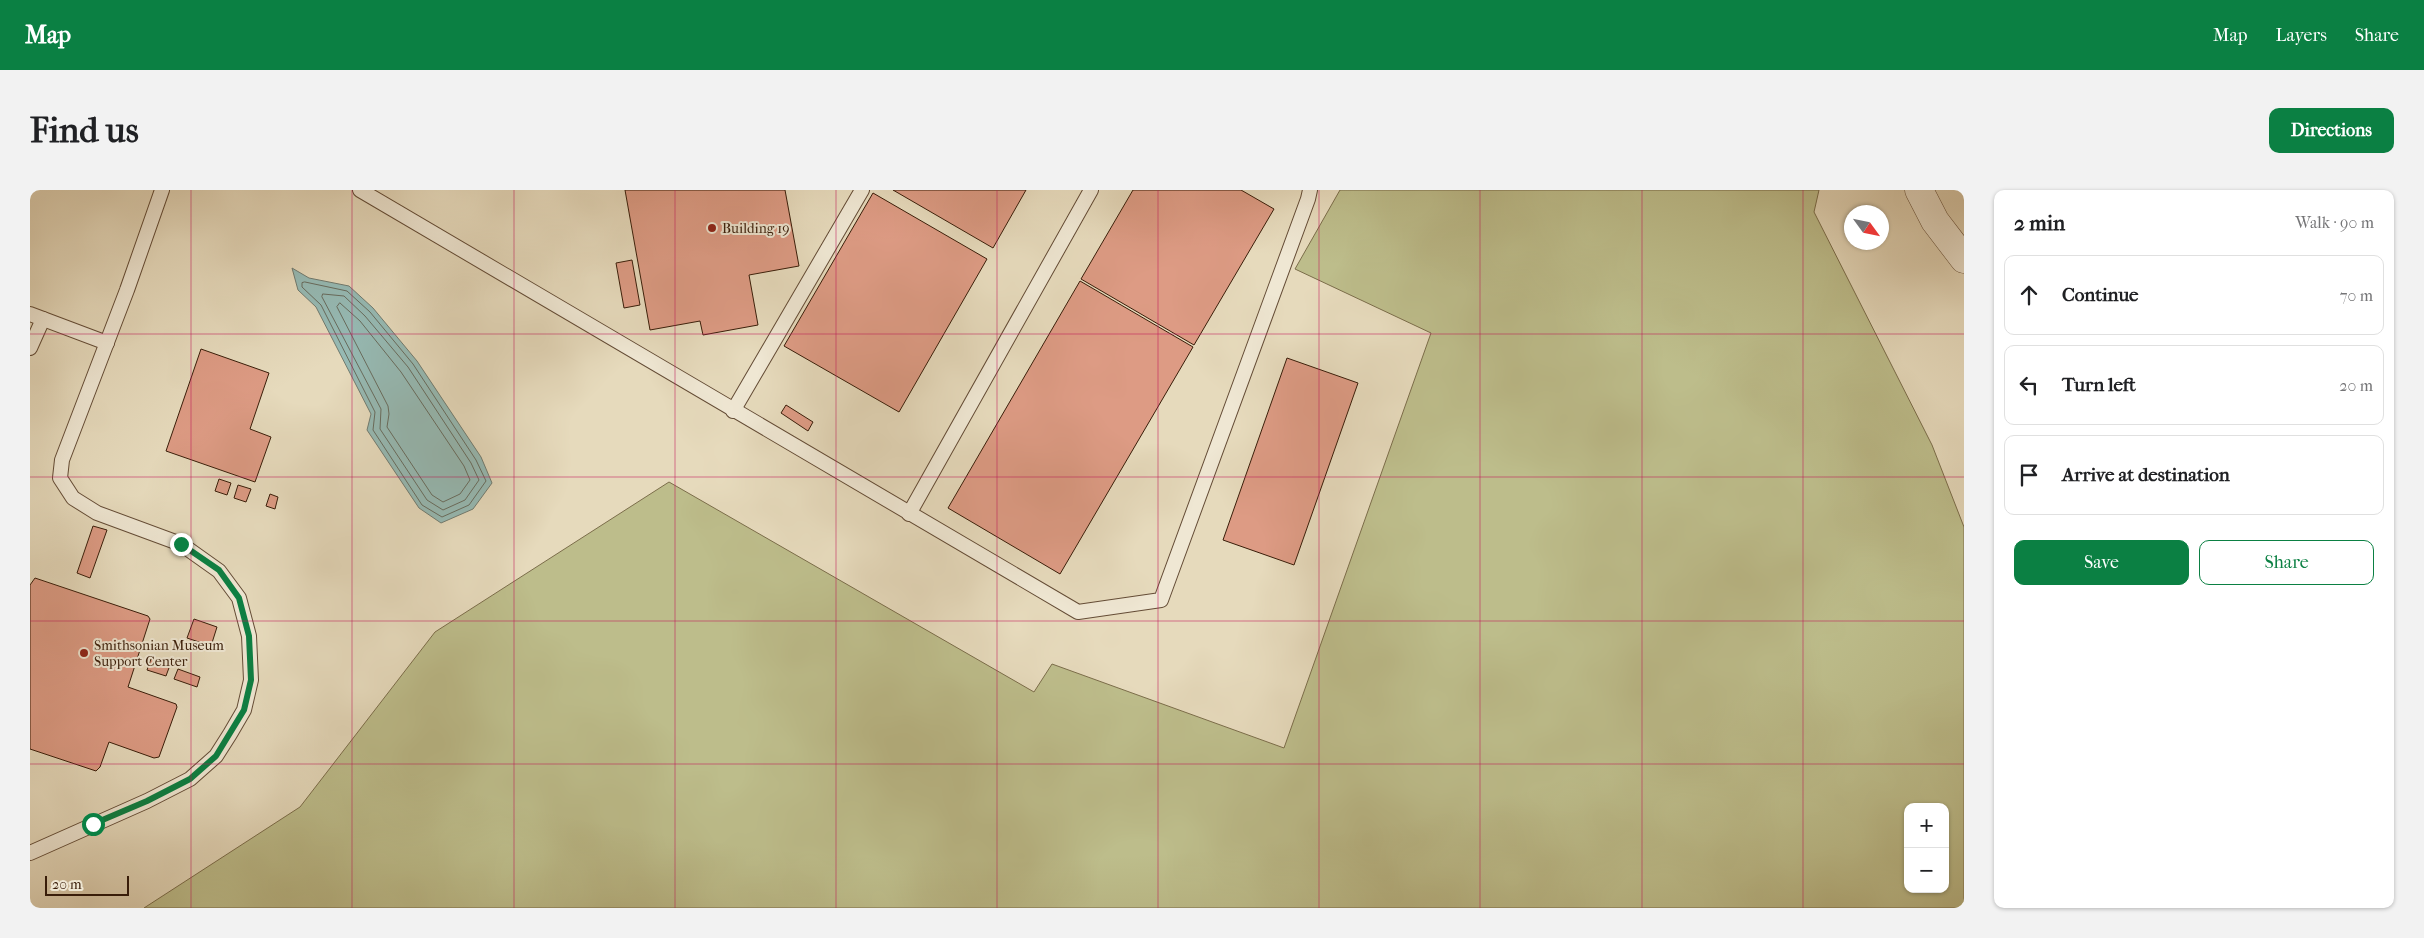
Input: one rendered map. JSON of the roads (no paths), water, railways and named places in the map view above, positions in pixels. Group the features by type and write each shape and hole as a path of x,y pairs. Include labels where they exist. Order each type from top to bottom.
{"street":[{"path":"1919,190 1935,221 1964,259"}],"lane":[{"path":"30,853 147,801 190,779 216,756 230,734 244,710 251,680 249,636 239,598 219,570 181,544 97,513 73,498 60,478 62,460 107,343 162,190"},
{"path":"360,190 1078,612 1161,600 1310,190"},
{"path":"733,410 862,190"},
{"path":"909,514 1091,190"},
{"path":"30,348 37,316 107,343"}],"water":[{"path":"292,268 309,278 349,286 373,308 417,361 481,457 492,483 473,509 441,523 419,508 367,430 371,414 316,307 298,290"}],"place":[{"name":"Building 19","path":"712,228"},
{"name":"Smithsonian Museum Support Center","path":"84,653"}]}
